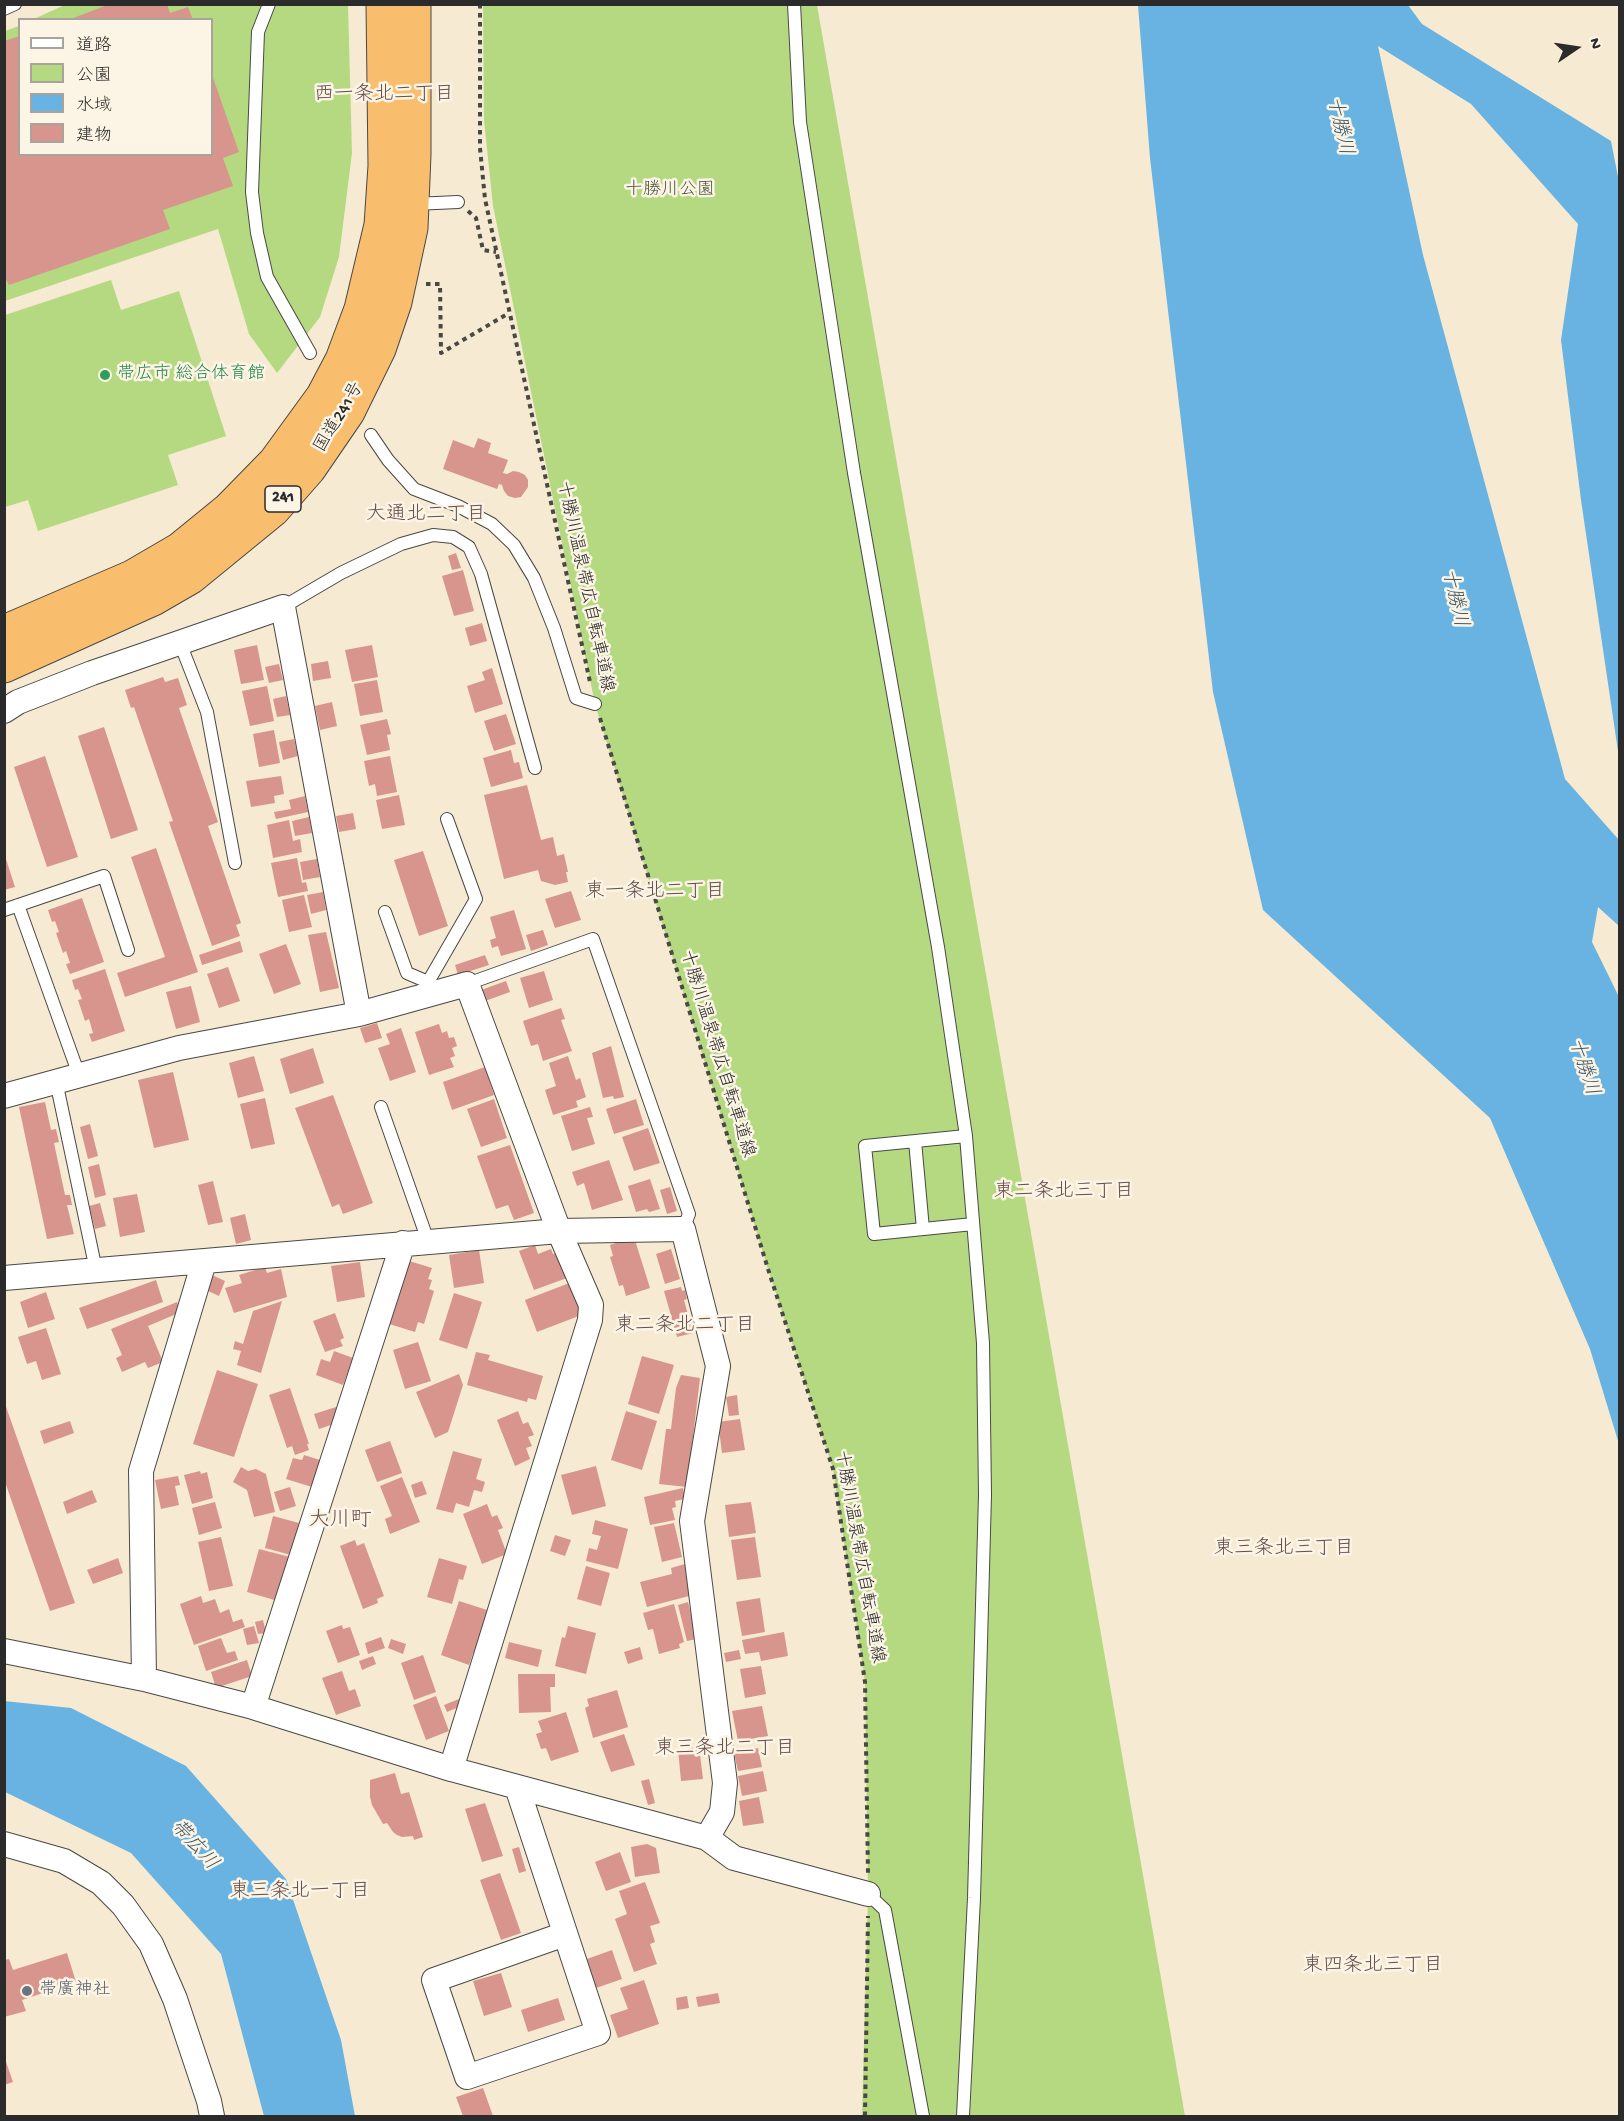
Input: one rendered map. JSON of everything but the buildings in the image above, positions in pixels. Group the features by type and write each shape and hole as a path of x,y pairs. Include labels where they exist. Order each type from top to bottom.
{"highway":[{"name":"国道241号","path":"4,666 153,599 191,578 273,510 309,469 348,412 379,349 395,302 411,228 398,201 386,166 383,4"},
{"name":"国道241号","path":"4,632 132,578 180,549 229,509 275,462 323,396 342,360 361,309 381,225 398,201 414,4"}],"street":[{"path":"4,711 18,702 92,673 283,607 359,1014"},
{"path":"4,1096 180,1048 359,1014 423,990 467,984 558,1231 591,1305 590,1320 451,1768"},
{"path":"5,1273 96,1270 204,1262 558,1231 683,1229 718,1366 692,1521 725,1783 722,1812 707,1838"},
{"path":"253,1707 403,1243"},
{"path":"144,1679 141,1471 204,1262"},
{"path":"4,1651 144,1679 253,1707 451,1768 707,1838 734,1858 868,1894"},
{"path":"517,1787 598,2033 466,2077 434,1980 565,1934"},
{"path":"4,1844 64,1861 101,1883 123,1905 152,1944 175,1999 212,2116"}],"lane":[{"path":"4,9 15,4"},
{"path":"269,4 258,32 252,192 257,233 267,277 310,353"},
{"path":"794,4 800,122 845,415 938,947 966,1136 983,1343 985,1495 974,1898 963,2116"},
{"path":"398,201 458,202"},
{"path":"371,435 388,460 414,489 458,506 492,524 514,545 534,579 554,628 576,698 595,704"},
{"path":"283,607 341,573 401,544 433,535 453,537 470,547 482,574 535,768"},
{"path":"180,643 207,712 235,863"},
{"path":"385,912 407,972 423,990 476,899 447,819"},
{"path":"4,910 104,876 128,950"},
{"path":"18,905 68,1078 96,1270"},
{"path":"467,984 593,939 689,1214 683,1229"},
{"path":"381,1107 428,1241"},
{"path":"966,1136 865,1146 874,1234 973,1224"},
{"path":"915,1141 923,1229"},
{"path":"868,1894 885,1910 923,2116"}],"path":[{"name":"十勝川温泉帯広自転車道線","path":"480,4 480,148 485,199 595,704 768,1269 833,1469 865,1682 868,1894 865,2116"},
{"path":"458,202 476,218 483,250 496,252"},
{"path":"424,284 440,284 441,353 509,314"}],"green space":[{"path":"67,4 348,5 352,153 339,257 320,317 277,373 249,334 218,229 5,301 5,31 18,26 18,156 213,156 213,18 36,18"},
{"name":"十勝川公園","path":"483,5 817,5 1185,2116 862,2116 868,1894 865,1682 833,1469 768,1269 595,704 493,206 484,120"},
{"name":"帯広市 総合体育館","path":"111,280 121,310 179,291 226,436 168,455 178,485 38,531 28,500 5,507 5,315"}],"water":[{"name":"十勝川","path":"1138,5 1408,5 1422,24 1611,141 1620,187 1619,758 1581,500 1561,340 1578,224 1471,104 1378,46 1423,255 1565,779 1619,840 1619,926 1598,907 1592,942 1619,997 1619,1444 1590,1349 1490,1118 1263,910 1213,692 1150,158"},
{"name":"帯広川","path":"4,1701 71,1708 186,1766 286,1879 341,2040 355,2116 264,2116 221,1954 131,1853 5,1792"}],"place":[{"name":"帯広市 総合体育館","path":"105,375"},
{"name":"帯廣神社","path":"27,1991"}],"district":[{"name":"西一条北二丁目","path":"384,96"},
{"name":"大通北二丁目","path":"426,516"},
{"name":"東一条北二丁目","path":"655,893"},
{"name":"東二条北三丁目","path":"1064,1193"},
{"name":"東二条北二丁目","path":"685,1327"},
{"name":"大川町","path":"340,1522"},
{"name":"東三条北三丁目","path":"1284,1550"},
{"name":"東三条北二丁目","path":"725,1750"},
{"name":"東三条北一丁目","path":"300,1893"},
{"name":"東四条北三丁目","path":"1373,1967"}]}
